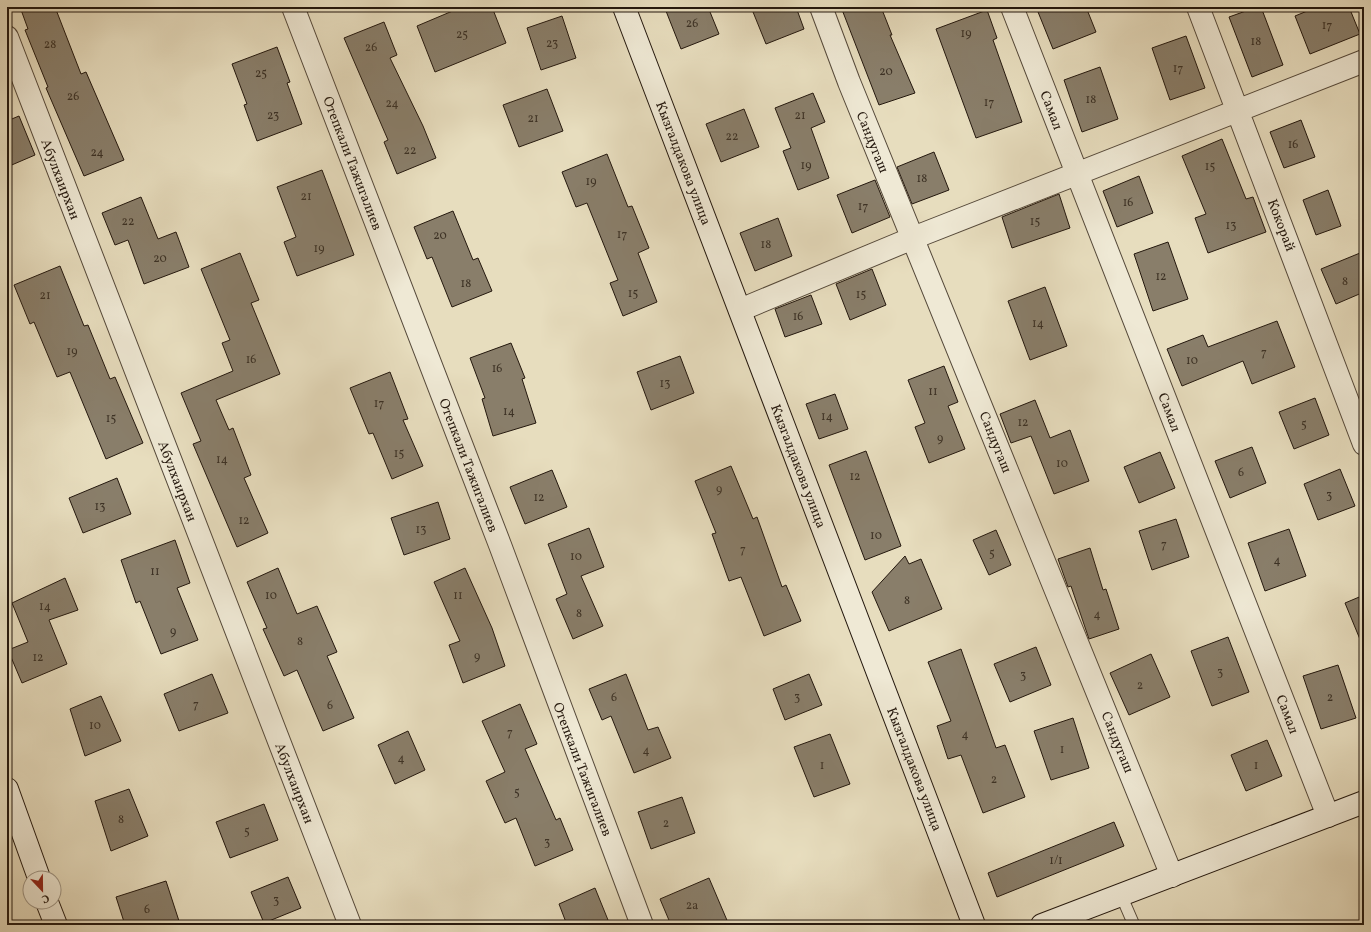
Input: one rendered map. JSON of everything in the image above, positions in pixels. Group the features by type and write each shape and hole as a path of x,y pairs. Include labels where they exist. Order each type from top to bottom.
{"street":[{"name":"Отепкали Тажигалиев","path":"293,7 500,545 642,925"},
{"name":"Кызгалдакова улица","path":"624,7 974,925"},
{"name":"Сандугаш","path":"821,7 849,82 1172,876"},
{"name":"Самал","path":"1012,7 1328,816"},
{"name":"Кокорай","path":"1198,7 1364,444"},
{"name":"Абулхаирхан","path":"7,37 350,925"},
{"path":"740,310 913,238 1364,61"},
{"path":"7,789 36,870"},
{"path":"1042,925 1364,802"},
{"path":"51,910 56,925"}],"lane":[{"path":"1121,895 1134,925"}],"building":[{"path":"20,7 55,7 81,74 86,72 124,160 84,176 46,88 48,87 25,30 28,29"},
{"path":"462,7 492,7 506,43 435,72 417,26"},
{"path":"677,7 708,7 719,34 681,49 666,11"},
{"path":"751,7 796,7 804,29 766,44"},
{"path":"841,7 881,7 892,35 890,35 915,93 879,105"},
{"path":"1036,7 1086,7 1096,32 1053,49"},
{"path":"1261,7 1283,65 1252,77 1229,17"},
{"path":"1317,7 1349,7 1360,34 1310,54 1295,16"},
{"path":"987,10 997,38 993,40 1022,122 976,138 936,29"},
{"path":"562,16 576,58 541,70 527,28"},
{"path":"384,22 397,55 390,58 423,126 436,158 397,174 384,142 388,140 344,38"},
{"path":"1186,36 1205,88 1170,100 1152,48"},
{"path":"277,47 290,82 287,83 302,124 257,141 244,105 247,104 232,64"},
{"path":"1100,67 1118,119 1082,132 1064,80"},
{"path":"547,89 563,131 519,147 503,105"},
{"path":"813,93 825,122 811,128 829,178 798,190 783,151 791,148 775,108"},
{"path":"744,109 759,147 721,162 706,124"},
{"path":"19,116 35,155 7,167 7,121"},
{"path":"1301,120 1315,157 1284,168 1270,132"},
{"path":"1222,139 1246,199 1253,197 1266,232 1208,253 1195,218 1206,214 1182,156"},
{"path":"934,152 949,190 912,204 897,167"},
{"path":"607,154 628,207 632,206 649,248 638,253 657,302 623,316 610,283 618,280 587,203 576,207 562,172"},
{"path":"322,170 354,255 297,276 284,242 296,237 277,187"},
{"path":"1139,176 1153,213 1117,227 1103,191"},
{"path":"875,180 890,217 852,233 837,195"},
{"path":"1328,190 1341,226 1316,235 1303,200"},
{"path":"1059,194 1070,228 1012,248 1002,217"},
{"path":"141,197 158,239 176,232 189,267 144,284 128,240 115,245 102,213"},
{"path":"453,211 473,260 478,258 492,291 452,307 432,257 427,259 414,227"},
{"path":"778,218 792,256 755,271 740,233"},
{"path":"1168,242 1188,299 1153,311 1134,254"},
{"path":"240,253 259,300 251,303 280,374 216,400 229,430 233,428 251,475 244,478 268,533 237,547 193,444 201,441 181,393 233,371 222,343 230,340 201,269"},
{"path":"1360,253 1364,261 1364,292 1336,304 1321,269"},
{"path":"60,266 84,326 88,325 110,379 115,377 143,443 106,459 70,372 57,377 34,322 30,324 14,285"},
{"path":"872,269 886,305 850,320 836,284"},
{"path":"1045,287 1067,346 1030,360 1008,301"},
{"path":"811,295 822,324 785,337 775,309"},
{"path":"1277,321 1295,367 1252,384 1243,361 1182,386 1167,349 1203,335 1208,347"},
{"path":"511,343 525,378 522,379 536,423 493,436 482,399 485,398 470,358"},
{"path":"680,356 694,393 651,410 637,372"},
{"path":"944,366 958,402 948,406 965,449 929,463 915,427 925,423 908,380"},
{"path":"390,372 408,419 403,420 423,466 392,479 373,433 369,434 350,388"},
{"path":"835,394 848,429 819,439 806,404"},
{"path":"1315,398 1329,435 1294,449 1279,412"},
{"path":"1035,400 1050,438 1070,430 1089,481 1054,494 1031,436 1011,443 1000,414"},
{"path":"1252,447 1266,483 1230,498 1215,461"},
{"path":"866,451 901,546 865,560 829,465"},
{"path":"1160,452 1175,488 1139,503 1124,467"},
{"path":"731,466 753,519 757,517 782,587 786,585 801,621 764,636 741,577 729,581 712,534 716,533 695,481"},
{"path":"1340,469 1355,506 1318,520 1304,484"},
{"path":"552,470 567,507 525,524 510,487"},
{"path":"117,478 131,514 83,533 69,498"},
{"path":"438,502 450,539 404,555 391,518"},
{"path":"1176,519 1189,557 1152,570 1139,531"},
{"path":"589,528 604,567 581,576 603,626 573,639 556,599 567,594 548,544"},
{"path":"1289,529 1306,576 1265,591 1248,543"},
{"path":"996,530 1011,565 989,575 973,540"},
{"path":"175,540 190,583 177,588 198,640 161,654 140,601 136,603 121,560"},
{"path":"1090,548 1103,590 1106,589 1119,629 1089,639 1071,586 1068,587 1058,559"},
{"path":"905,556 909,564 921,559 942,609 889,631 872,592"},
{"path":"278,568 297,614 317,606 337,652 327,656 354,718 323,731 297,670 284,676 263,629 267,628 247,582"},
{"path":"465,568 492,628 505,666 463,683 449,645 460,641 434,582"},
{"path":"65,578 78,610 49,620 67,664 22,683 8,650 28,642 12,603"},
{"path":"1364,595 1364,649 1345,603"},
{"path":"1228,637 1249,692 1212,706 1191,651"},
{"path":"1036,647 1051,685 1010,702 994,664"},
{"path":"961,649 996,748 1005,745 1025,797 983,813 961,755 948,759 937,726 951,721 928,662"},
{"path":"1151,654 1170,697 1129,715 1110,673"},
{"path":"1338,665 1356,718 1321,729 1303,676"},
{"path":"212,674 228,713 179,731 164,694"},
{"path":"626,674 648,730 658,727 671,758 634,773 611,716 602,720 589,689"},
{"path":"809,674 822,705 785,720 773,689"},
{"path":"101,696 121,741 85,756 70,709"},
{"path":"520,704 537,744 525,749 556,820 560,818 573,850 535,866 516,818 505,823 486,781 505,772 482,721"},
{"path":"1073,718 1089,768 1051,780 1034,731"},
{"path":"408,731 425,770 395,784 378,745"},
{"path":"830,734 850,784 814,797 794,747"},
{"path":"1267,740 1282,776 1246,791 1231,755"},
{"path":"129,789 148,836 111,851 95,801"},
{"path":"682,797 695,833 651,849 638,812"},
{"path":"264,804 278,840 230,858 216,822"},
{"path":"1114,822 1124,846 997,897 988,873"},
{"path":"288,877 301,908 264,923 251,892"},
{"path":"709,878 729,925 671,925 660,899"},
{"path":"166,881 179,921 168,925 125,925 116,897"},
{"path":"595,888 608,920 595,925 567,925 559,904"}]}
